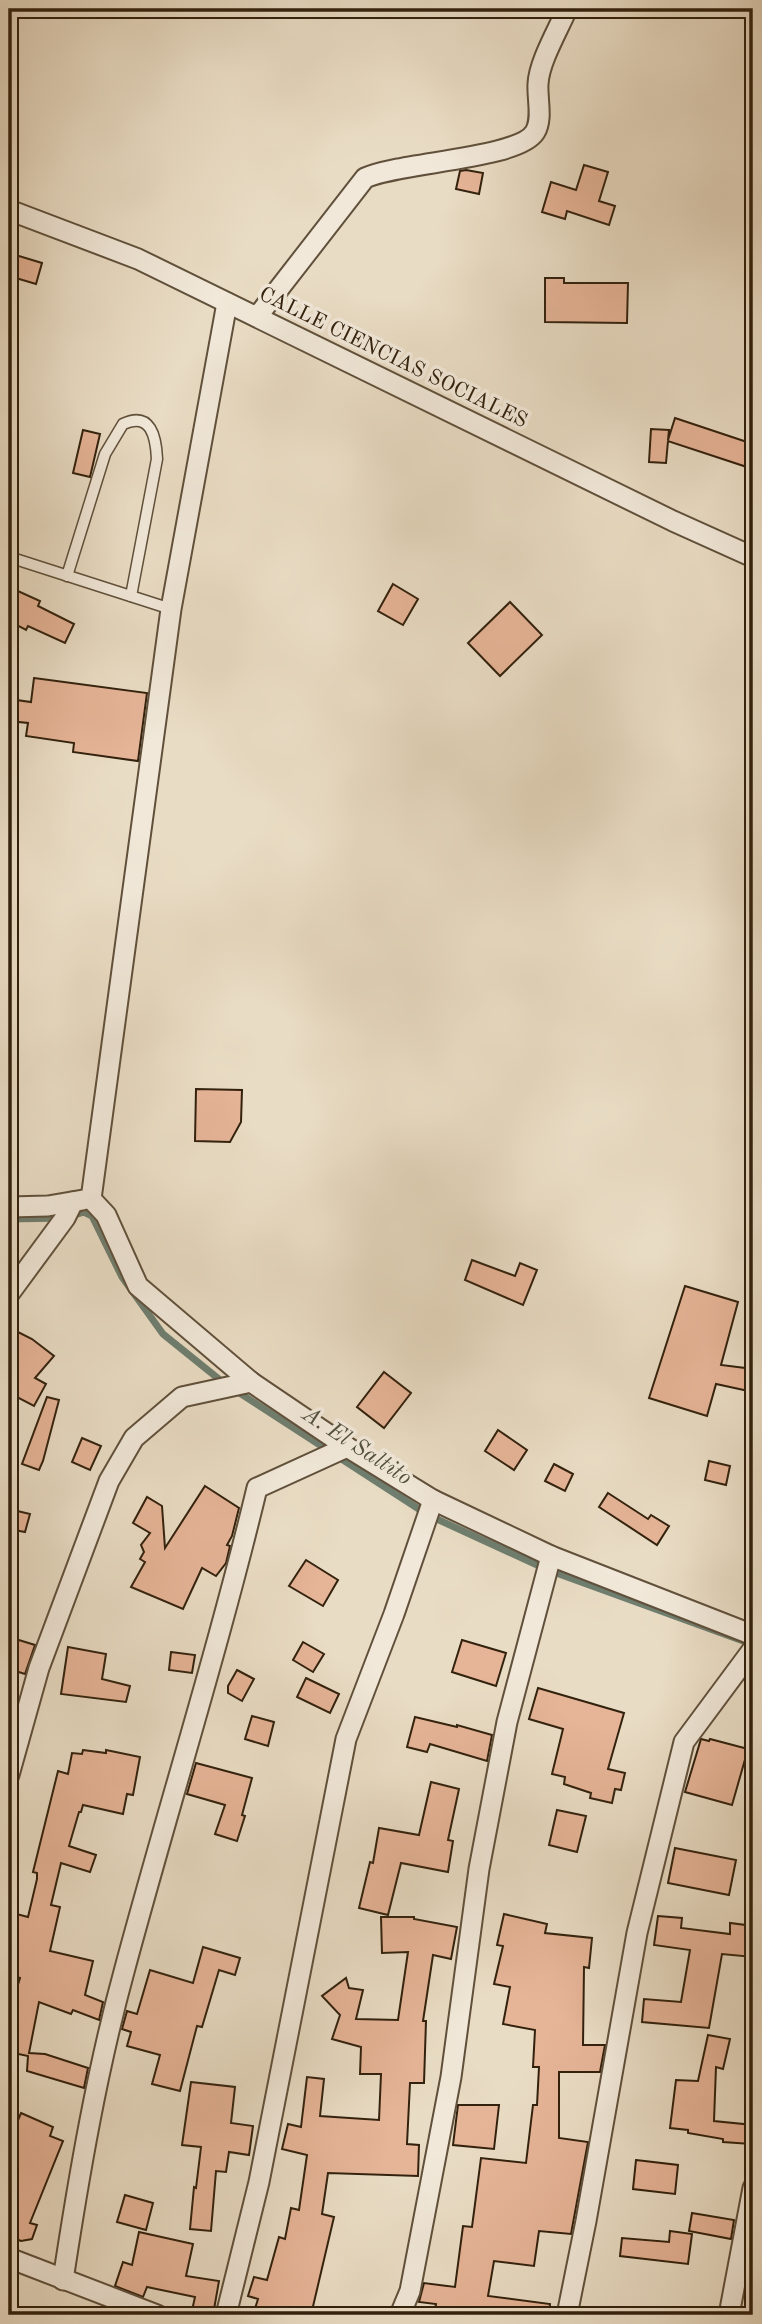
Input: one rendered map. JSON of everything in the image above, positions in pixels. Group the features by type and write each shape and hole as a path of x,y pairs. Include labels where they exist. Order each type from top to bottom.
{"street":[{"path":"257,317 365,178 389,169 494,152 515,146 531,137 538,123 539,75 567,9"},
{"name":"CALLE CIENCIAS SOCIALES","path":"9,210 138,259 673,521 753,557"},
{"path":"9,1294 65,1218 82,1200 171,609 227,303"},
{"path":"9,1207 48,1206 82,1200 106,1215 138,1286 251,1382 347,1447 433,1500 551,1556 753,1635"},
{"path":"9,1775 39,1668 109,1481 134,1438 182,1397 251,1382"},
{"path":"63,2280 80,2168 124,1971 237,1572 257,1488 347,1447"},
{"path":"226,2315 259,2182 346,1739 394,1614 433,1500"},
{"path":"400,2315 410,2291 451,2077 479,1869 507,1722 551,1556"},
{"path":"567,2315 637,1933 684,1742 753,1649"},
{"path":"729,2315 753,2188"},
{"path":"9,2258 157,2315"}],"lane":[{"path":"67,576 105,454 123,424 139,420 145,422 155,439 158,459 131,596"},
{"path":"9,557 171,609"}],"building":[{"path":"584,165 608,172 599,201 615,206 609,225 567,211 565,219 542,212 551,182 576,190"},
{"path":"460,171 483,173 479,194 456,189"},
{"path":"9,253 42,263 36,284 9,276"},
{"path":"545,278 564,278 564,283 628,283 627,323 545,322"},
{"path":"675,418 753,444 753,469 668,441 666,463 649,462 651,429 669,430 668,440"},
{"path":"83,430 100,434 90,477 73,473"},
{"path":"393,584 418,599 403,625 378,611"},
{"path":"9,587 40,601 38,606 74,624 65,643 28,626 26,630 9,621"},
{"path":"510,602 542,635 500,676 468,643"},
{"path":"34,678 147,693 138,761 73,752 74,743 26,736 28,723 9,721 9,699 31,702"},
{"path":"196,1089 242,1090 241,1122 230,1142 195,1141"},
{"path":"472,1260 515,1276 520,1263 537,1270 523,1305 465,1280"},
{"path":"685,1286 738,1302 721,1365 753,1369 753,1392 716,1384 707,1416 649,1398"},
{"path":"14,1330 32,1339 54,1356 35,1378 46,1384 34,1406 9,1393 9,1340"},
{"path":"384,1372 411,1393 384,1428 357,1407"},
{"path":"47,1397 59,1400 39,1470 22,1464"},
{"path":"498,1430 527,1450 514,1470 485,1451"},
{"path":"82,1438 101,1446 90,1470 72,1462"},
{"path":"709,1461 730,1466 726,1485 705,1480"},
{"path":"554,1464 573,1474 565,1491 545,1481"},
{"path":"205,1486 239,1508 227,1545 230,1546 226,1563 216,1576 202,1568 183,1609 131,1587 145,1562 140,1559 144,1552 141,1545 150,1533 133,1523 147,1497 162,1506 165,1548"},
{"path":"608,1493 648,1519 651,1515 669,1526 657,1545 599,1507"},
{"path":"9,1509 30,1514 25,1532 9,1529"},
{"path":"306,1560 338,1580 323,1606 289,1586"},
{"path":"9,1637 35,1645 25,1674 9,1669"},
{"path":"462,1640 506,1653 496,1686 452,1672"},
{"path":"303,1642 324,1654 313,1672 293,1660"},
{"path":"68,1647 106,1654 102,1679 130,1686 126,1702 61,1694"},
{"path":"171,1652 195,1655 192,1673 169,1670"},
{"path":"237,1670 254,1679 242,1701 228,1693 228,1686"},
{"path":"306,1678 339,1694 330,1713 297,1697"},
{"path":"538,1688 624,1713 608,1769 625,1773 621,1790 615,1789 612,1803 590,1798 591,1793 564,1784 565,1777 552,1774 563,1729 529,1719"},
{"path":"252,1716 274,1722 268,1746 245,1739"},
{"path":"415,1717 492,1735 487,1761 430,1744 427,1752 407,1747"},
{"path":"701,1739 748,1749 732,1805 685,1792"},
{"path":"83,1750 106,1753 106,1750 140,1757 133,1795 127,1794 123,1814 83,1805 69,1846 96,1855 90,1872 61,1863 51,1905 60,1907 50,1951 93,1961 85,1995 103,2002 99,2020 73,2010 71,2014 39,2002 29,2053 45,2054 88,2068 84,2088 27,2071 28,2056 9,2052 18,2005 12,2004 20,1978 9,1975 9,1912 28,1917 37,1879 37,1873 33,1872 58,1771 68,1774 72,1753 82,1754"},
{"path":"196,1763 252,1778 237,1841 215,1834 225,1805 187,1794"},
{"path":"431,1782 459,1789 448,1840 453,1841 448,1872 401,1863 388,1915 359,1908 370,1862 373,1863 379,1828 419,1835"},
{"path":"557,1810 586,1816 577,1852 549,1845"},
{"path":"675,1848 736,1860 729,1895 668,1883"},
{"path":"504,1914 547,1924 545,1933 592,1938 589,1968 584,1967 583,2045 605,2045 600,2072 559,2072 559,2138 588,2142 571,2234 539,2231 534,2266 494,2261 488,2296 550,2304 549,2315 434,2315 436,2304 419,2302 424,2283 455,2287 463,2226 472,2227 481,2158 526,2163 533,2105 537,2105 539,2067 533,2067 535,2030 503,2024 510,1987 494,1984 503,1946 497,1945"},
{"path":"658,1916 682,1918 681,1928 730,1934 730,1923 753,1926 753,1957 722,1954 709,2028 642,2022 644,1999 681,2002 690,1950 654,1945"},
{"path":"381,1917 414,1917 457,1927 451,1959 433,1955 423,2021 426,2021 424,2083 410,2083 407,2144 419,2145 418,2176 328,2173 322,2214 334,2217 311,2315 253,2315 258,2299 248,2296 254,2277 267,2280 279,2237 285,2239 291,2208 299,2210 307,2155 282,2149 288,2124 301,2127 307,2077 324,2079 320,2116 379,2120 381,2074 360,2074 361,2047 332,2039 340,2015 322,1996 346,1978 349,1988 363,1990 356,2019 398,2020 408,1952 382,1953"},
{"path":"203,1947 240,1958 235,1975 219,1970 202,2027 197,2026 180,2091 152,2084 160,2055 127,2046 131,2032 122,2029 127,2011 137,2014 150,1970 193,1983"},
{"path":"708,2035 730,2039 723,2069 716,2067 714,2121 753,2125 751,2144 723,2142 723,2139 670,2128 676,2080 698,2081"},
{"path":"191,2082 235,2087 231,2123 253,2126 249,2155 229,2152 226,2172 216,2171 211,2231 190,2229 201,2147 182,2145"},
{"path":"458,2105 499,2105 494,2149 453,2145"},
{"path":"21,2113 53,2127 50,2136 63,2141 30,2223 37,2225 32,2239 21,2241 9,2236 9,2200 18,2169 9,2166 9,2158 17,2134 13,2132"},
{"path":"636,2160 678,2165 675,2194 633,2189"},
{"path":"125,2195 153,2203 146,2230 117,2222"},
{"path":"692,2213 734,2220 731,2239 689,2231"},
{"path":"670,2231 692,2234 688,2264 620,2256 622,2238 669,2242"},
{"path":"139,2232 193,2244 186,2276 219,2281 213,2315 191,2315 195,2297 147,2287 143,2297 115,2286 123,2262 132,2265"}],"waterway":[{"name":"A. El Saltito","path":"9,1219 65,1218 84,1212 92,1216 122,1277 163,1334 225,1384"},
{"name":"A. El Saltito","path":"235,1390 428,1515 548,1570 746,1642"}]}
